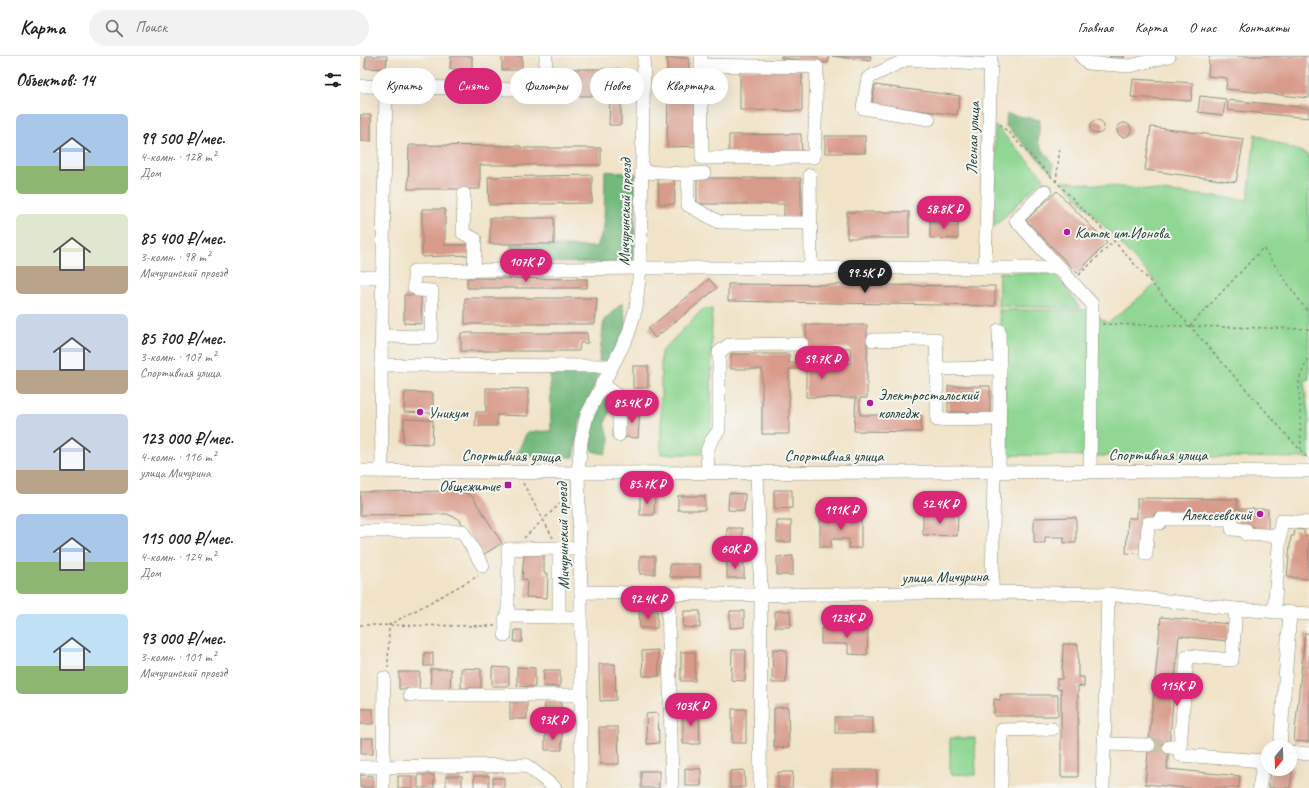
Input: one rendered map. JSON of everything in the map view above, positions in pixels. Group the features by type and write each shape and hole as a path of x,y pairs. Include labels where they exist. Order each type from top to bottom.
{"street":[{"path":"436,87 545,90 546,56"},
{"name":"Мичуринский проезд","path":"580,788 581,592 578,473 581,441 587,415 633,322 640,268 644,56"},
{"path":"1081,56 1088,63 1130,66 1169,56"},
{"path":"929,118 863,108 868,78 908,59 991,61"},
{"path":"701,61 817,67 814,157 702,158 701,61"},
{"name":"Лесная улица","path":"985,268 991,61"},
{"path":"360,86 372,86"},
{"path":"382,471 380,365 382,336 386,104"},
{"path":"642,172 688,174 704,173"},
{"path":"688,174 688,205 719,222 810,223"},
{"path":"810,175 811,268"},
{"path":"1045,191 1016,220 1092,304 1090,472"},
{"path":"464,194 464,233 475,239 474,269"},
{"path":"382,336 431,337 432,291 418,290 414,287 414,271 474,269 640,268 1061,268"},
{"path":"360,277 383,277"},
{"path":"992,592 999,419 999,330"},
{"path":"873,340 936,339 937,420 999,419"},
{"path":"708,472 707,451 711,441 719,430 719,352 728,345 802,344"},
{"path":"380,365 612,366"},
{"path":"937,369 1000,368"},
{"path":"602,384 619,397 619,435"},
{"name":"Спортивная улица","path":"360,471 578,473 1309,471"},
{"path":"757,472 761,595 760,788"},
{"path":"1146,554 1148,523 1160,522 1160,519 1232,520 1232,529 1246,530 1246,534 1280,536"},
{"path":"1274,612 1281,521 1309,523"},
{"path":"360,531 462,531 482,570"},
{"path":"559,548 560,616"},
{"path":"579,548 508,549 506,626 560,616 581,617"},
{"name":"улица Мичурина","path":"581,592 668,592 761,595 992,592 1108,594 1236,609 1309,614"},
{"path":"668,592 672,788"},
{"path":"1103,788 1108,594"},
{"path":"1236,609 1232,660 1188,656 1175,748 1180,755 1261,760"},
{"path":"1281,740 1290,613"},
{"path":"383,788 384,678"},
{"path":"410,695 580,695"},
{"path":"1001,788 1002,730 1052,729"},
{"path":"1104,744 1149,745"},
{"path":"1297,753 1309,754"},
{"path":"360,767 526,765 555,788"},
{"path":"1259,788 1262,776"}],"path":[{"path":"990,114 1114,241 1309,460"},
{"path":"1056,182 1060,146"},
{"path":"1190,326 1263,248 1309,314"},
{"path":"1098,324 1309,329"},
{"path":"1301,451 1299,380 1309,356"},
{"path":"522,481 559,548"},
{"path":"513,549 570,494"},
{"path":"389,625 482,570"},
{"path":"360,625 506,626"},
{"path":"384,678 387,673 389,625"}],"green space":[{"path":"1007,114 1040,120 1038,143 1054,165 1052,173 1005,125"},
{"path":"995,125 1044,178 994,227"},
{"path":"1255,134 1309,155 1309,379 1304,381 1309,421 1309,458 1007,455 1005,382 999,310 1088,310 1108,323 1157,283 1062,181 1248,200"},
{"path":"605,171 636,174 634,262 511,263 511,245 597,247 604,227"},
{"path":"999,272 1056,274 1080,308 998,306"},
{"path":"622,303 627,327 610,362 599,361 604,320"},
{"path":"703,309 712,309 711,432 702,454 661,454 661,352"},
{"path":"550,369 600,371 580,421 574,457 516,456 527,432 551,431"},
{"path":"605,395 614,402 605,423 610,441 605,454 592,451 590,423"},
{"path":"950,738 975,738 976,775 950,774"}],"building":[{"path":"366,56 387,56 386,68 365,68"},
{"path":"451,56 472,56 472,68 450,68"},
{"path":"502,56 522,56 522,68 502,70"},
{"path":"781,56 829,56 828,63 781,58"},
{"path":"832,56 871,56 870,61"},
{"path":"1109,56 1125,56 1121,60 1111,58"},
{"path":"1309,56 1309,98 1226,89 1227,78 1208,76 1209,57"},
{"path":"667,58 689,58 689,68 667,68"},
{"path":"582,69 590,69 590,96 582,96"},
{"path":"740,69 802,70 802,111 740,110"},
{"path":"1133,79 1193,83 1191,101 1131,97"},
{"path":"875,85 960,96 957,115 872,104"},
{"path":"1200,96 1226,99 1223,115 1198,112"},
{"path":"1228,100 1309,108 1309,118 1227,110"},
{"path":"610,104 621,104 621,125 609,125"},
{"path":"668,104 700,104 700,146 667,147"},
{"path":"360,115 371,115 371,141 360,141"},
{"path":"1094,120 1100,120 1104,124 1104,130 1100,134 1094,134 1090,130 1090,124"},
{"path":"1124,123 1129,125 1131,130 1129,135 1124,137 1119,135 1117,130 1119,125"},
{"path":"1151,127 1244,139 1236,182 1145,170"},
{"path":"801,134 802,154 729,153 729,135"},
{"path":"825,136 865,136 865,153 825,153"},
{"path":"409,145 521,146 521,148 601,148 601,165 480,165 480,189 408,189"},
{"path":"592,175 592,203 489,205 488,177"},
{"path":"674,178 675,204 659,204 658,179"},
{"path":"697,178 801,178 801,217 784,217 784,204 697,204"},
{"name":"Каток им.Ионова","path":"1057,191 1107,243 1077,273 1026,220"},
{"path":"422,209 445,209 445,245 469,245 469,255 422,257"},
{"path":"847,212 909,212 909,238 847,238"},
{"path":"490,218 554,218 554,244 490,244"},
{"path":"930,220 958,221 958,239 930,238"},
{"path":"467,278 587,279 587,288 467,288"},
{"path":"709,279 717,288 655,338 648,329"},
{"path":"728,284 995,286 995,306 728,301"},
{"path":"404,295 421,295 422,324 404,323"},
{"path":"465,298 597,298 595,324 465,324"},
{"path":"806,325 867,325 867,398 860,398 860,415 921,415 921,432 854,431 856,398 806,397 806,369 789,369 789,434 762,434 762,369 731,369 731,354 789,354 789,363 851,363 850,348 806,348"},
{"path":"461,333 587,333 588,343 580,343 579,351 461,351"},
{"path":"633,366 648,366 648,388 633,388"},
{"path":"948,386 990,386 990,413 948,412"},
{"path":"486,388 528,389 528,416 497,415 497,426 475,426 476,412 486,412"},
{"path":"405,392 433,393 433,413 404,412"},
{"path":"625,409 640,410 638,438 623,437"},
{"path":"404,419 433,420 432,444 403,443"},
{"path":"774,490 792,490 792,508 774,509"},
{"path":"461,491 472,496 502,543 483,555 459,519 447,514 360,515 360,492"},
{"path":"729,493 745,494 744,511 728,510"},
{"path":"640,496 655,496 654,515 640,515"},
{"path":"678,496 705,496 705,510 678,510"},
{"path":"1137,498 1237,499 1237,509 1268,509 1268,531 1253,530 1253,526 1238,525 1238,515 1154,514 1142,554 1126,553 1128,518 1137,518"},
{"path":"923,514 958,515 957,536 923,535"},
{"path":"820,515 830,515 830,522 851,522 851,515 861,515 861,548 849,548 849,539 831,539 831,547 820,547"},
{"path":"1076,517 1076,543 1064,543 1064,537 1045,537 1045,543 1034,543 1034,518"},
{"path":"777,521 791,521 791,542 777,542"},
{"path":"727,528 742,528 743,545 727,545"},
{"path":"1295,529 1304,530 1304,535 1309,536 1308,579 1287,577 1291,536 1294,536"},
{"path":"524,554 544,554 544,573 548,573 547,598 526,597 527,580 522,579"},
{"path":"640,556 655,556 655,574 640,574"},
{"path":"793,556 793,575 777,575 777,557"},
{"path":"727,562 744,563 744,578 727,578"},
{"path":"670,564 700,564 700,577 670,577"},
{"path":"657,611 657,628 640,628 639,612"},
{"path":"684,611 700,611 700,628 683,627"},
{"path":"730,611 744,611 744,627 730,628"},
{"path":"775,611 790,611 791,627 775,627"},
{"path":"1161,617 1229,624 1228,641 1179,636 1167,769 1240,776 1239,788 1186,788 1145,784"},
{"path":"821,628 868,629 867,655 848,654 848,644 821,644"},
{"path":"515,630 522,630 522,642 514,642"},
{"path":"1305,633 1309,633 1309,742 1294,740"},
{"path":"1063,644 1078,644 1078,677 1084,677 1084,687 1078,686 1078,777 1061,777 1061,689 1057,689 1057,679 1062,679"},
{"path":"773,649 787,650 786,683 772,683"},
{"path":"658,650 659,676 643,676 642,651"},
{"path":"732,650 746,650 745,681 731,680"},
{"path":"681,652 695,652 695,681 681,681"},
{"path":"424,653 433,653 433,666 424,666"},
{"path":"599,664 615,664 616,700 600,701"},
{"path":"492,667 509,668 509,686 492,686"},
{"path":"517,667 535,668 535,687 517,686"},
{"path":"461,668 481,669 481,688 461,688"},
{"path":"431,669 451,669 450,690 430,690"},
{"path":"544,670 560,670 560,687 543,686"},
{"path":"399,672 420,672 419,689 399,689"},
{"path":"1000,695 1058,695 1058,716 994,716 994,699 1000,700"},
{"path":"545,700 561,701 561,719 544,719"},
{"path":"510,702 527,702 527,719 510,719"},
{"path":"788,707 789,747 774,748 774,708"},
{"path":"360,709 373,709 373,724 360,724"},
{"path":"683,709 699,709 700,744 683,744"},
{"path":"732,709 746,709 746,743 732,743"},
{"path":"658,713 659,743 647,744 646,714"},
{"path":"835,717 873,717 873,733 835,733"},
{"path":"599,727 618,727 619,764 600,764"},
{"path":"545,732 562,733 562,750 545,750"},
{"path":"361,738 373,738 373,754 361,754"},
{"path":"685,768 701,769 701,786 685,786"},
{"path":"744,770 745,787 730,788 730,771"},
{"path":"832,770 877,770 877,788 832,788"},
{"path":"641,771 659,771 659,788 641,788"},
{"path":"778,772 793,772 792,788 778,788"},
{"path":"360,775 373,776 373,788 360,787"},
{"path":"418,775 434,775 434,788 418,788"},
{"path":"398,776 412,776 412,788 398,788"},
{"path":"446,776 462,776 462,788 446,788"},
{"path":"474,776 489,776 489,788 474,788"},
{"path":"1270,776 1292,776 1290,788 1269,788"},
{"path":"493,778 504,778 504,788 493,788"}],"tunnel":[{"path":"1149,745 1169,747"}],"place":[{"name":"Каток им.Ионова","path":"1067,232"},
{"name":"Электростальский колледж","path":"870,403"},
{"name":"Уникум","path":"420,412"},
{"name":"Общежитие","path":"508,485"},
{"name":"Алексеевский","path":"1260,514"}]}
